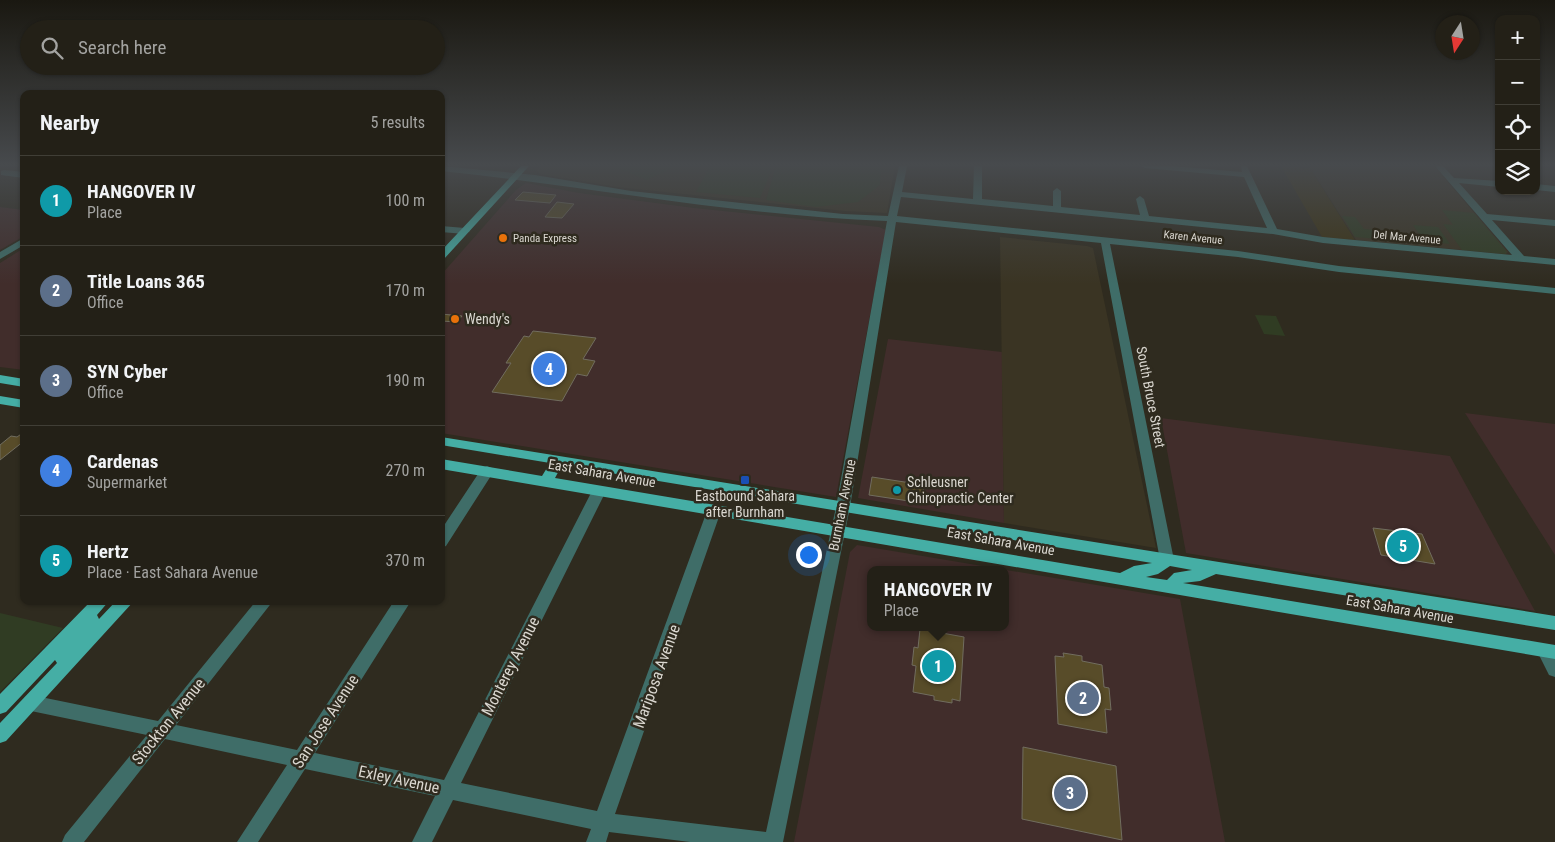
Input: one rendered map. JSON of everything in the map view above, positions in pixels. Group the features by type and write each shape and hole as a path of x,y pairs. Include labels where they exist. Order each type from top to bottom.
{"main road":[{"path":"445,253 488,205"},
{"path":"0,378 20,381"},
{"path":"0,400 20,403"},
{"name":"East Sahara Avenue","path":"445,442 1555,624"},
{"path":"546,482 558,460"},
{"name":"East Sahara Avenue","path":"445,465 1550,652"},
{"path":"1122,579 1134,572 1154,570 1166,560"},
{"path":"1169,588 1179,577 1200,575 1214,568"},
{"path":"0,706 97,605"},
{"path":"0,735 122,605"},
{"path":"31,703 29,695 36,685 89,626 92,619 87,616"}],"street":[{"name":"Karen Avenue","path":"735,205 843,217 892,219 1105,240 1238,254 1339,269 1555,291"},
{"name":"Burnham Avenue","path":"771,842 843,507 896,205"},
{"name":"Del Mar Avenue","path":"1015,205 1273,231 1323,240 1555,262"},
{"path":"1142,205 1145,218"},
{"path":"1262,205 1273,231"},
{"path":"1474,205 1521,259"},
{"path":"1484,217 1555,223"},
{"path":"445,228 465,231"},
{"name":"South Bruce Street","path":"1105,240 1166,560"},
{"path":"0,256 20,244"},
{"path":"445,536 487,472"},
{"name":"Monterey Avenue","path":"422,842 599,491"},
{"name":"Mariposa Avenue","path":"596,842 714,511"},
{"name":"Stockton Avenue","path":"72,842 262,605"},
{"name":"San Jose Avenue","path":"247,842 400,605"},
{"path":"1550,652 1555,670"},
{"name":"Exley Avenue","path":"31,703 603,822 771,842"}],"shaded area":[{"path":"503,205 673,205 879,227 886,230 836,497 445,434 445,270"},
{"path":"791,205 888,205 887,213"},
{"path":"1334,205 1468,205 1508,252 1506,254 1356,240"},
{"path":"0,207 20,210 20,238 0,250"},
{"path":"1000,237 1093,248 1156,548 1004,523"},
{"path":"20,250 20,370 0,367 0,263"},
{"path":"888,339 1002,352 1004,523 858,498"},
{"path":"1465,413 1555,424 1555,555"},
{"path":"1161,418 1450,456 1535,611 1186,553"},
{"path":"857,545 983,566 867,566 867,631 1009,631 1009,570 1180,599 1225,842 794,842 850,552"}],"green space":[{"path":"804,205 830,205 816,207"},
{"path":"1442,210 1474,213 1507,252 1505,254 1462,250 1443,224 1453,225"},
{"path":"1342,216 1355,217 1364,229 1387,231 1394,240 1355,237"},
{"path":"1413,225 1438,227 1450,244 1424,241"},
{"path":"1255,315 1276,316 1285,336 1264,334"},
{"path":"0,613 63,628 0,692"}],"sand":[{"path":"1304,205 1333,205 1355,240 1322,237"}],"building":[{"path":"554,205 573,205 562,218 545,217"},
{"path":"445,314 462,316 457,322 445,321"},
{"path":"533,331 596,338 583,359 595,361 587,376 577,374 562,401 492,392 511,363 506,363 524,336 529,337"},
{"path":"20,435 20,444 0,460 0,445 11,436 17,437"},
{"name":"Schleusner Chiropractic Center","path":"872,477 924,485 922,503 869,495"},
{"path":"1373,528 1422,534 1435,564 1381,555"},
{"path":"920,631 931,631 964,637 960,701 952,699 952,703 934,700 934,696 913,692 916,666 912,665 914,647 918,648"},
{"path":"1063,653 1082,656 1082,661 1102,665 1104,687 1109,688 1111,710 1105,709 1107,733 1058,724 1055,656 1064,657"},
{"path":"1023,747 1116,766 1122,840 1022,819"}],"place":[{"name":"Panda Express","path":"503,238"},
{"name":"Wendy's","path":"455,319"},
{"name":"Cardenas","path":"549,369"},
{"name":"Eastbound Sahara after Burnham","path":"745,480"},
{"name":"Schleusner Chiropractic Center","path":"897,490"},
{"name":"Hertz","path":"1403,546"},
{"name":"HANGOVER IV","path":"938,666"},
{"name":"Title Loans 365","path":"1083,698"},
{"name":"SYN Cyber","path":"1070,793"}]}
